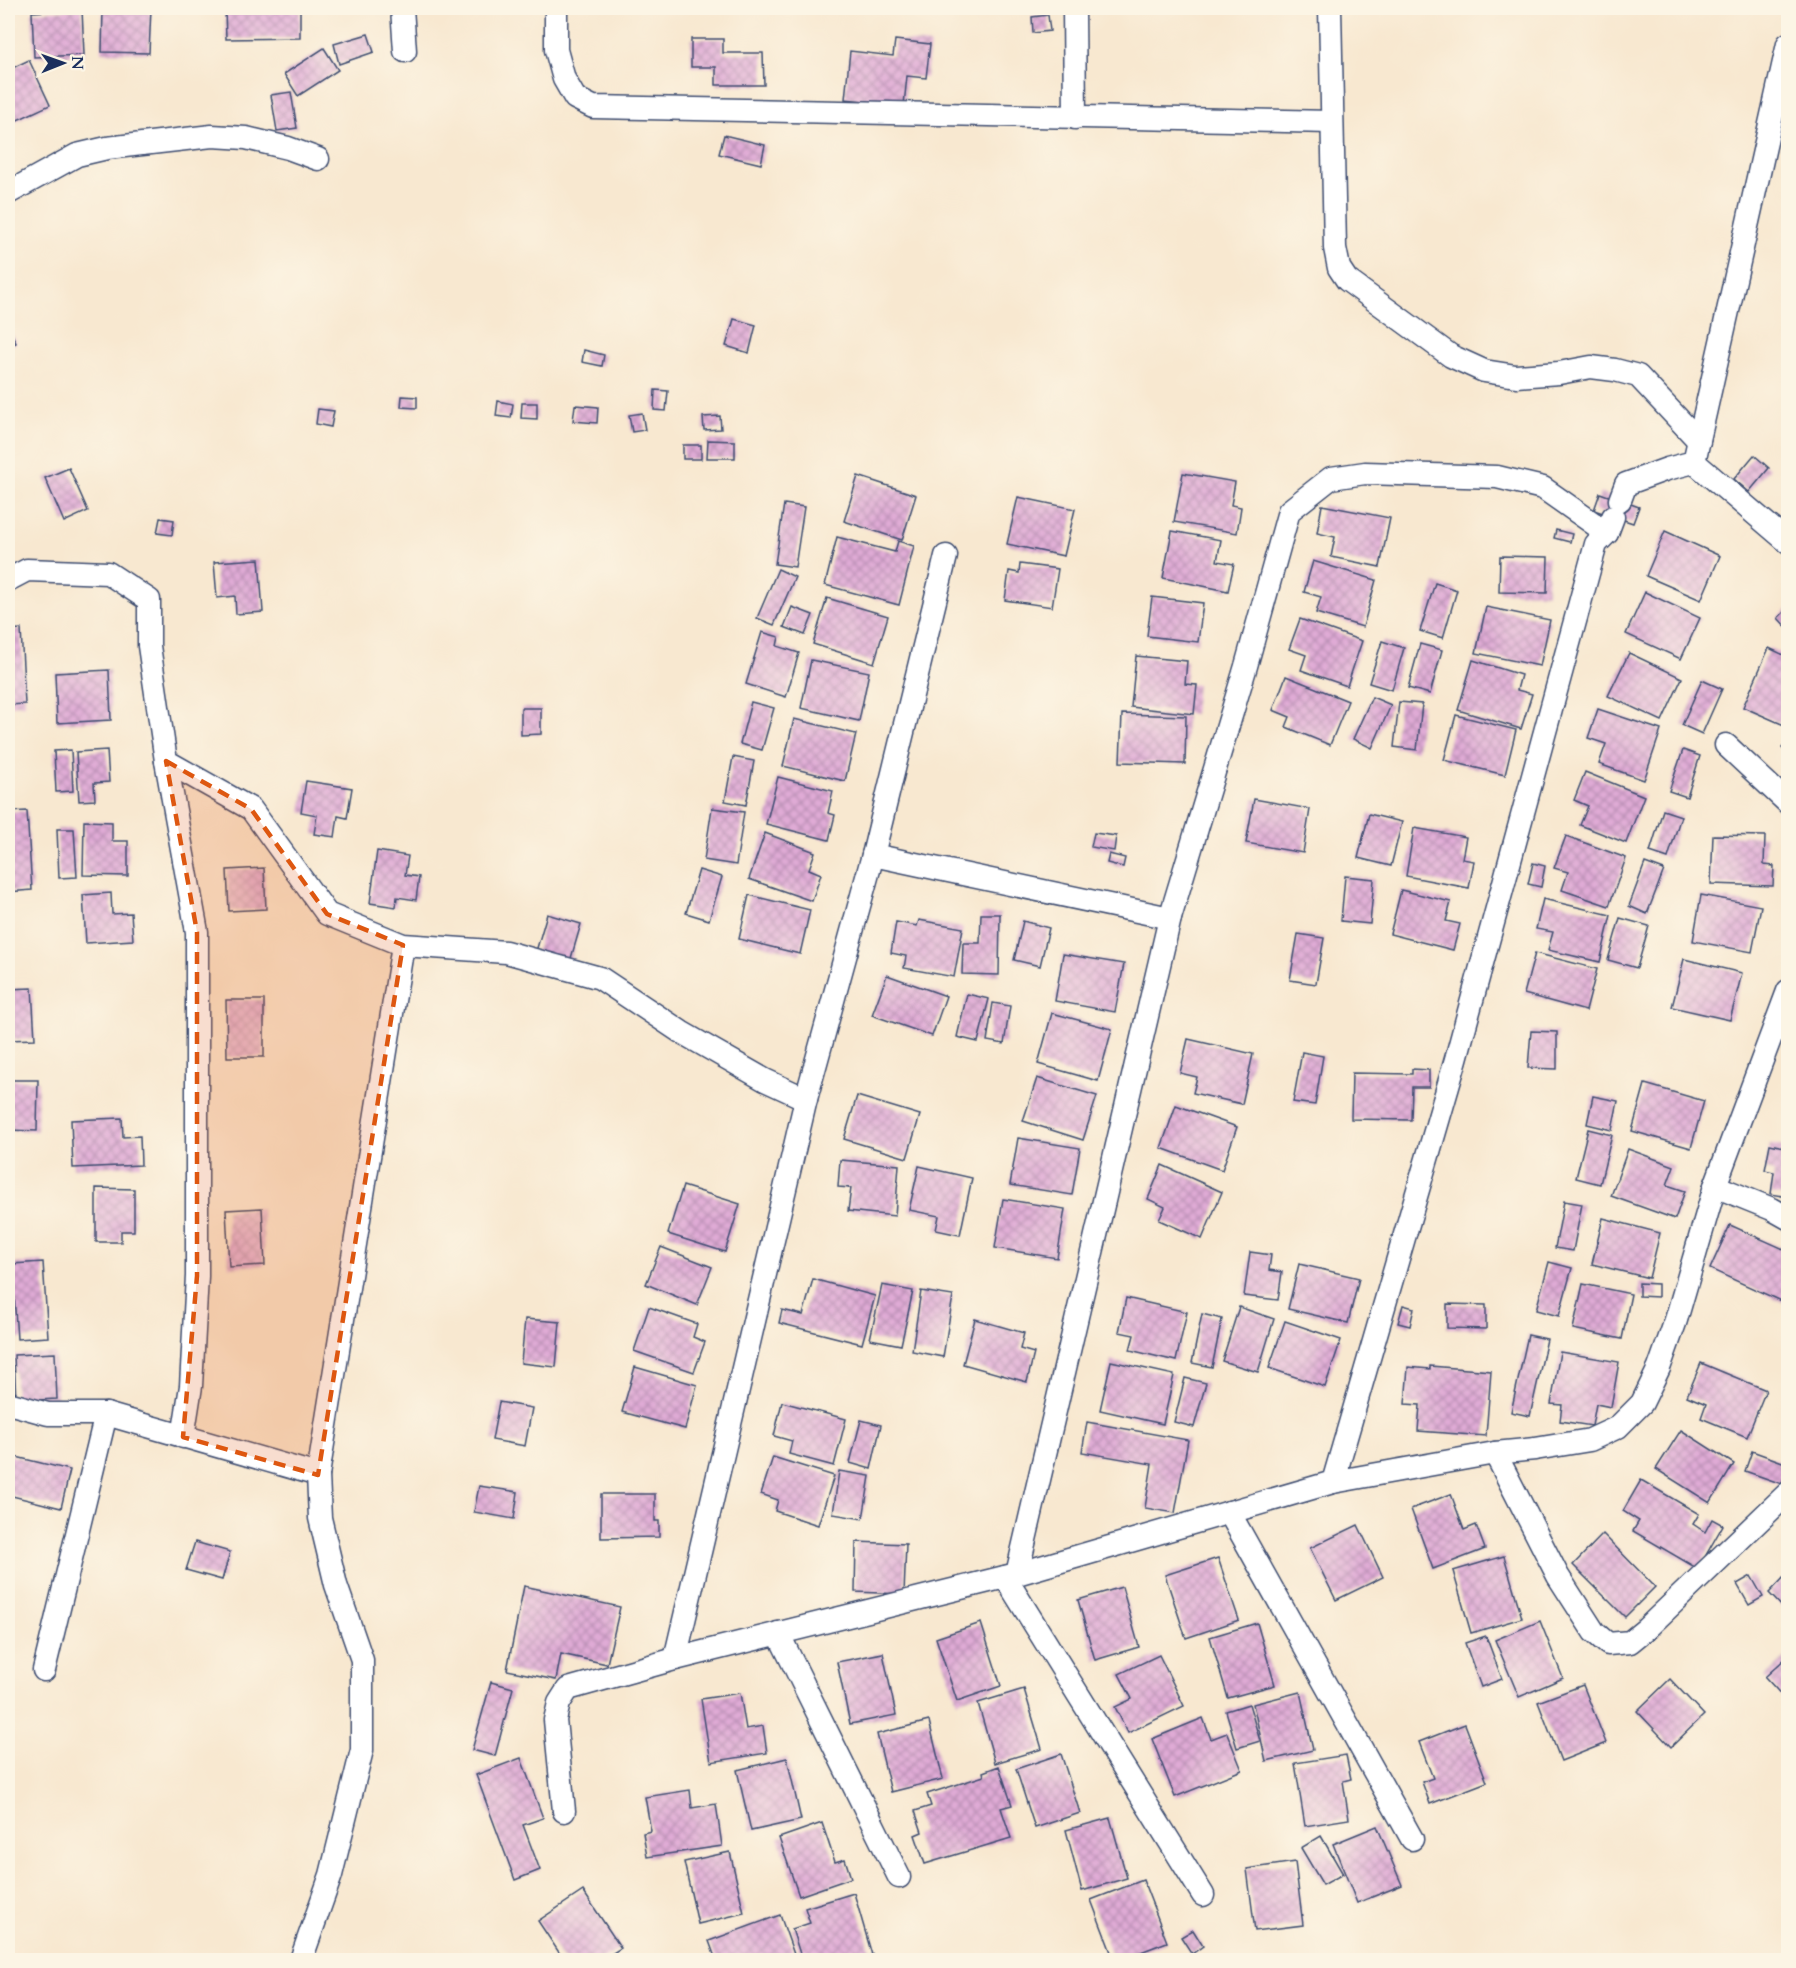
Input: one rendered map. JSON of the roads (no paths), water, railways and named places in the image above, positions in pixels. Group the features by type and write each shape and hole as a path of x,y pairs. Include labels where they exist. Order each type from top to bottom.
{"street":[{"path":"402,8 405,51"},
{"path":"556,8 556,50 564,79 575,99 592,107 1331,122"},
{"path":"1074,8 1075,118"},
{"path":"1330,8 1335,248 1339,268 1347,280 1451,356 1484,371 1516,376 1559,373 1591,367 1638,376 1696,452 1788,542"},
{"path":"1333,1482 1456,1059 1596,544 1613,517 1626,484 1666,469 1696,452 1788,44"},
{"path":"8,193 77,155 107,148 212,136 246,138 288,148 318,159"},
{"path":"1203,1895 1011,1575 1170,918 1246,666 1289,511 1331,478 1365,473 1497,477 1543,488 1613,517"},
{"path":"675,1659 806,1100 873,855 946,556"},
{"path":"8,580 27,570 108,573 149,600 149,646 166,761 197,932 197,1276 191,1386 183,1437"},
{"path":"1726,745 1788,803"},
{"path":"166,761 251,809 327,914 403,945 506,952 600,978 681,1032 765,1080 806,1100"},
{"path":"873,855 1170,918"},
{"path":"301,1960 331,1875 362,1750 362,1660 336,1585 320,1518 318,1475 403,945"},
{"path":"564,1811 555,1720 559,1703 568,1689 675,1659 1011,1575 1333,1482 1495,1453 1590,1440 1618,1427 1642,1403 1659,1368 1676,1320 1715,1186 1788,991"},
{"path":"1715,1186 1772,1209 1788,1218"},
{"path":"8,1402 48,1414 106,1414 318,1475"},
{"path":"44,1670 106,1414"},
{"path":"1495,1453 1558,1576 1594,1632 1608,1644 1630,1642 1646,1629 1788,1493"},
{"path":"1229,1512 1412,1839"},
{"path":"778,1633 899,1877"}]}
